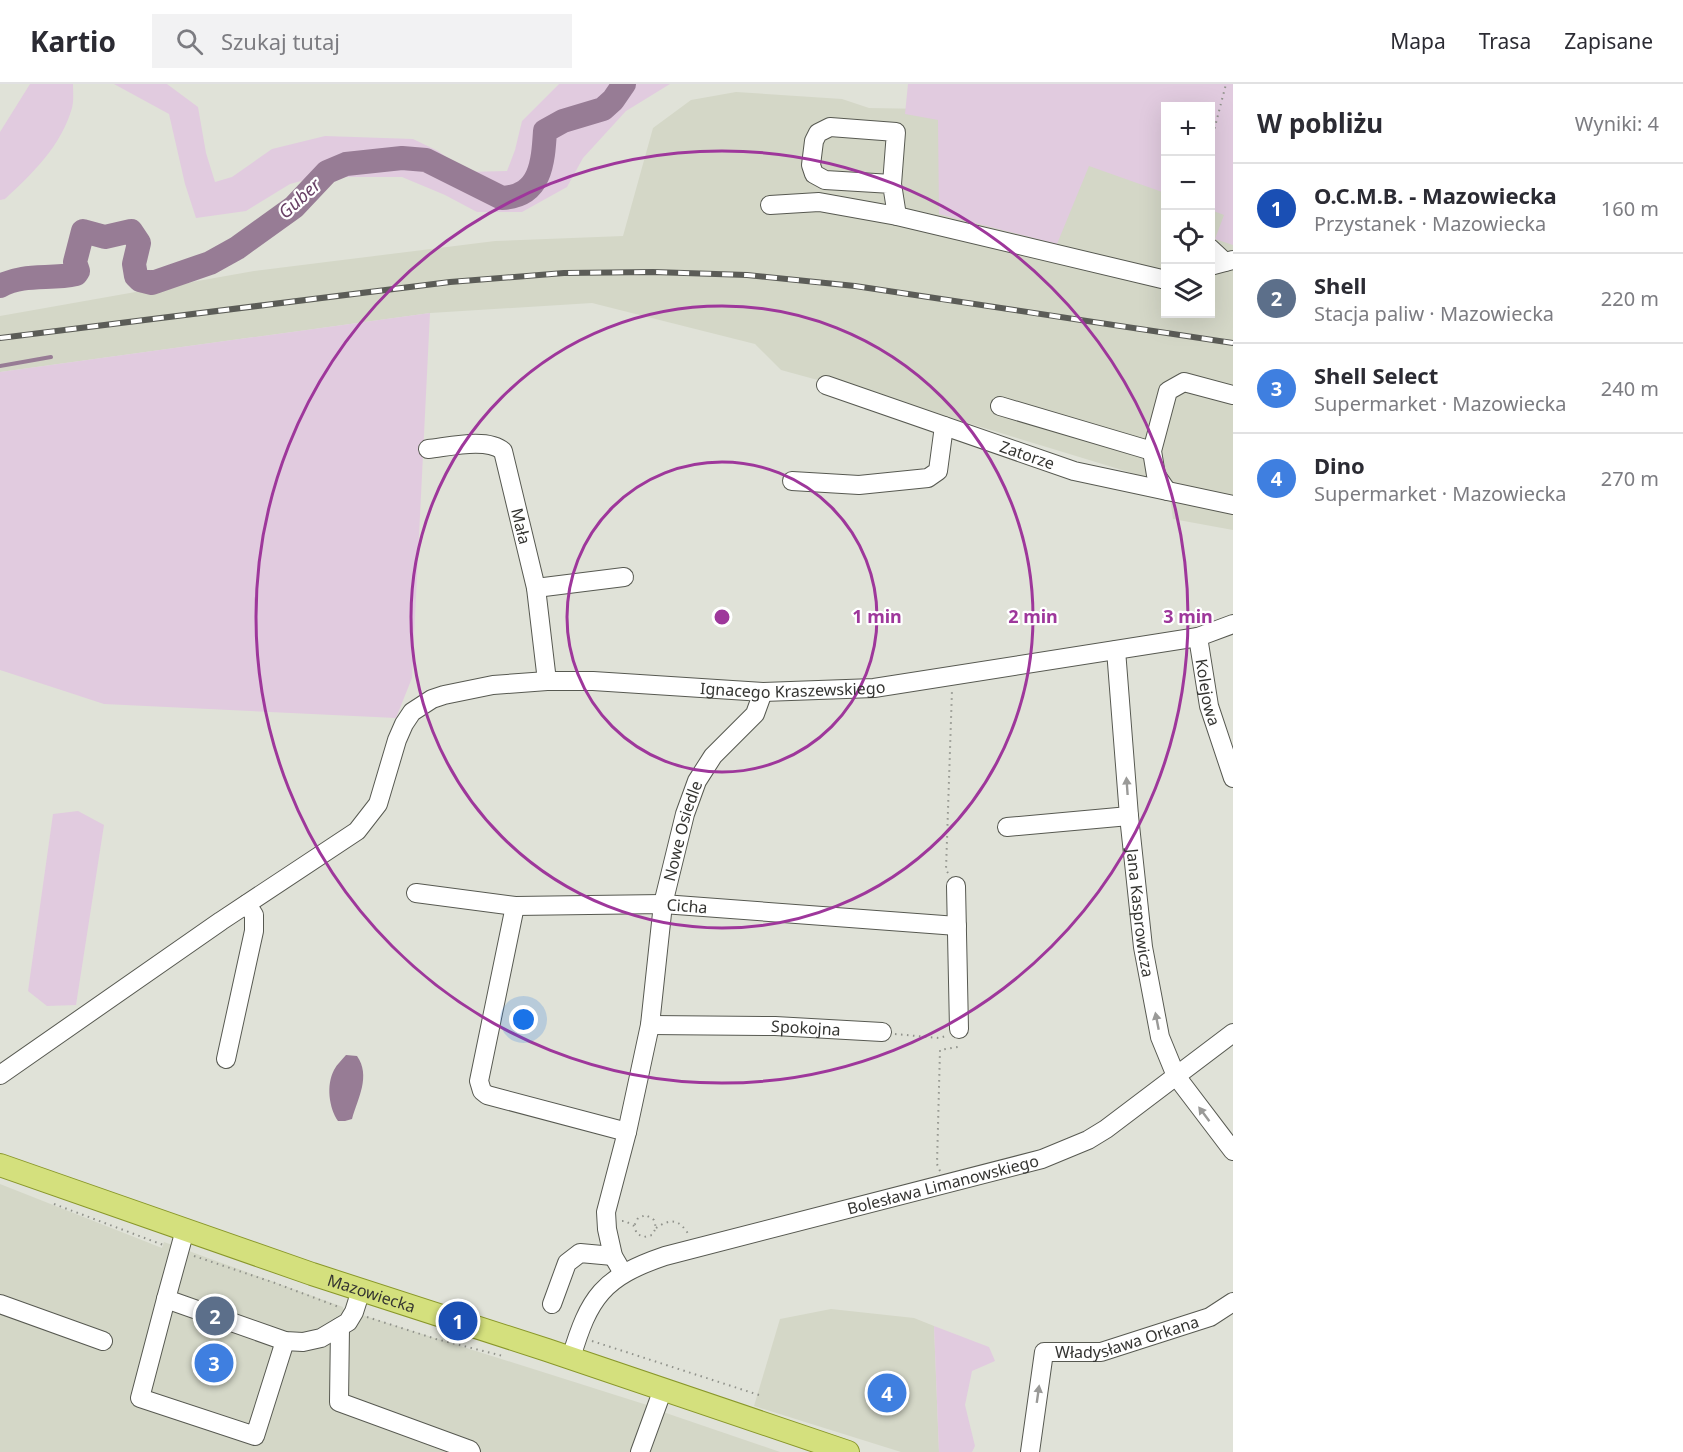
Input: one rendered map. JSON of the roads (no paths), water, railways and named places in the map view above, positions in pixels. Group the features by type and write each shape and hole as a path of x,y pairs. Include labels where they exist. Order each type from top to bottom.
{"main road":[{"name":"Mazowiecka","path":"0,1165 361,1290 848,1452"}],"street":[{"path":"892,184 825,180 814,174 811,165 814,141 818,133 830,126 896,132 892,184 897,216"},
{"path":"770,205 819,202 897,216 1161,279"},
{"path":"1167,491 1156,475 1152,451 1168,391 1184,382 1233,394"},
{"name":"Zatorze","path":"826,385 1074,471 1233,505"},
{"path":"1000,406 1152,451"},
{"path":"792,481 859,485 928,478 938,471 944,426"},
{"name":"Mała","path":"428,449 486,443 503,450 536,588 547,681"},
{"path":"536,588 624,577"},
{"name":"Ignacego Kraszewskiego","path":"0,1075 247,904 342,842 366,822 378,804 401,731 408,718 419,707 444,695 493,686 547,681 593,681 763,693 874,688 1198,637 1233,624"},
{"name":"Kolejowa","path":"1198,637 1209,706 1233,778"},
{"name":"Jana Kasprowicza","path":"1116,650 1129,816 1143,947 1160,1037 1176,1076 1233,1151"},
{"name":"Nowe Osiedle","path":"623,1273 613,1256 606,1212 627,1132 650,1025 663,904 685,814 697,781 714,756 755,714 763,693"},
{"path":"1007,826 1129,816"},
{"path":"956,886 959,1029"},
{"name":"Cicha","path":"416,893 515,906 663,904 957,926"},
{"path":"226,1059 254,931 254,915 247,904"},
{"path":"515,906 479,1082 482,1091 487,1095 627,1132"},
{"name":"Spokojna","path":"650,1025 775,1026 882,1032"},
{"name":"Bolesława Limanowskiego","path":"623,1273 665,1256 1042,1159 1088,1140 1127,1114 1233,1034"},
{"path":"185,1230 140,1398 255,1436 285,1341"},
{"path":"552,1304 567,1263 580,1253 613,1256"},
{"path":"571,1358 582,1324 592,1304 606,1286 623,1273"},
{"path":"166,1299 285,1341 303,1342 321,1338 348,1322 361,1290"},
{"name":"Władysława Orkana","path":"1030,1452 1044,1352 1101,1352 1210,1317 1233,1302"},
{"path":"0,1304 103,1341"},
{"path":"340,1327 339,1402 471,1452"},
{"path":"640,1452 663,1389"}],"waterway":[{"name":"Guber","path":"0,286 19,279 76,274 78,271 75,262 83,231 105,237 131,231 139,243 134,264 136,276 140,280 152,283 210,263 237,248 294,207 327,172 346,164 402,158 426,160 502,198 515,196 525,191 537,176 543,155 545,131 563,121 603,109 613,100 624,84"},
{"path":"0,366 51,357"}],"railway":[{"path":"0,338 450,282 564,273 653,272 747,275 855,286 1233,343"}],"place":[{"name":"Shell","path":"215,1316"},
{"name":"O.C.M.B. - Mazowiecka","path":"458,1321"},
{"name":"Shell Select","path":"214,1363"},
{"name":"Dino","path":"887,1393"}]}
